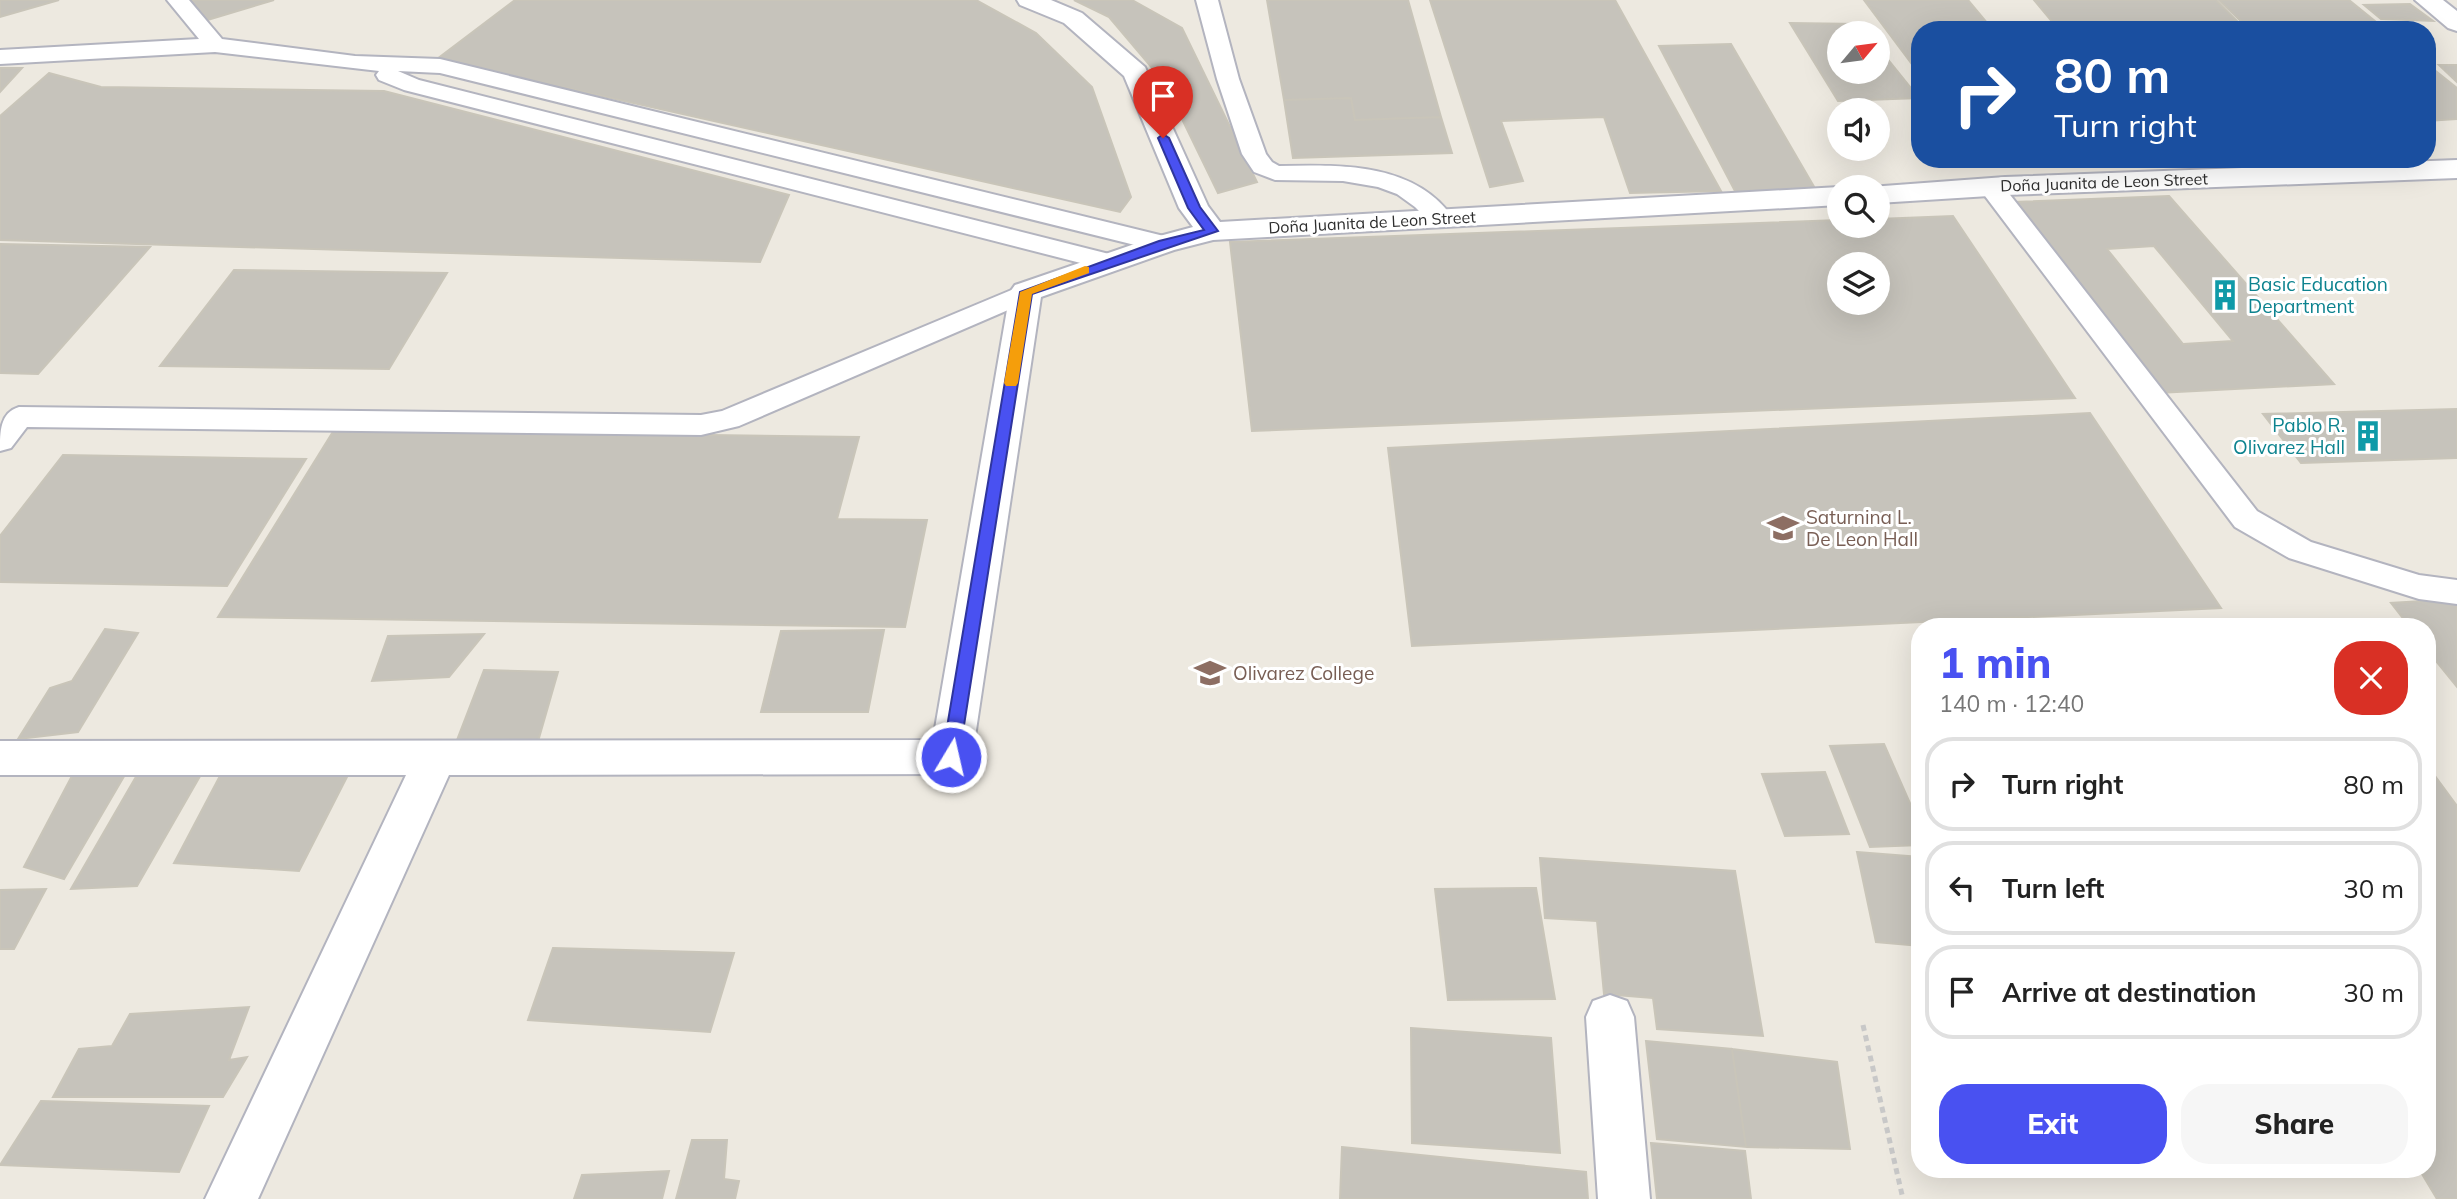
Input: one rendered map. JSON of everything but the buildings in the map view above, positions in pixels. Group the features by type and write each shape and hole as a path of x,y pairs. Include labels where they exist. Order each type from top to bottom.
{"street":[{"path":"1029,0 1073,18 1136,73 1194,208 1212,231"},
{"path":"2427,0 2457,23"},
{"name":"Doña Juanita de Leon Street","path":"1890,193 2457,169"},
{"name":"Doña Juanita de Leon Street","path":"1026,292 1108,262 1212,231 1827,197"},
{"path":"0,758 951,757 1026,292"},
{"path":"231,1199 436,756"},
{"path":"1610,1017 1624,1199"}],"lane":[{"path":"178,0 215,45"},
{"path":"1207,0 1228,79 1254,154 1263,167 1275,173 1363,176 1392,180 1414,192 1430,205 1440,218"},
{"path":"0,57 215,45 355,63 440,66 1163,244"},
{"path":"355,63 412,85 1108,262"},
{"path":"1991,187 2246,519 2300,550 2419,587 2457,592"},
{"path":"0,441 19,417 701,425 740,415 1026,292"}],"path":[{"path":"1863,1025 1903,1199"}],"slow traffic":[{"path":"1011,383 1026,292 1085,270"}],"place":[{"name":"Basic Education Department","path":"2225,295"},
{"name":"Pablo R. Olivarez Hall","path":"2368,436"},
{"name":"Saturnina L. De Leon Hall","path":"1783,528"},
{"name":"Olivarez College","path":"1210,673"}],"route":[{"path":"951,757 1026,292 1163,244 1212,231 1194,208 1163,138"}]}
